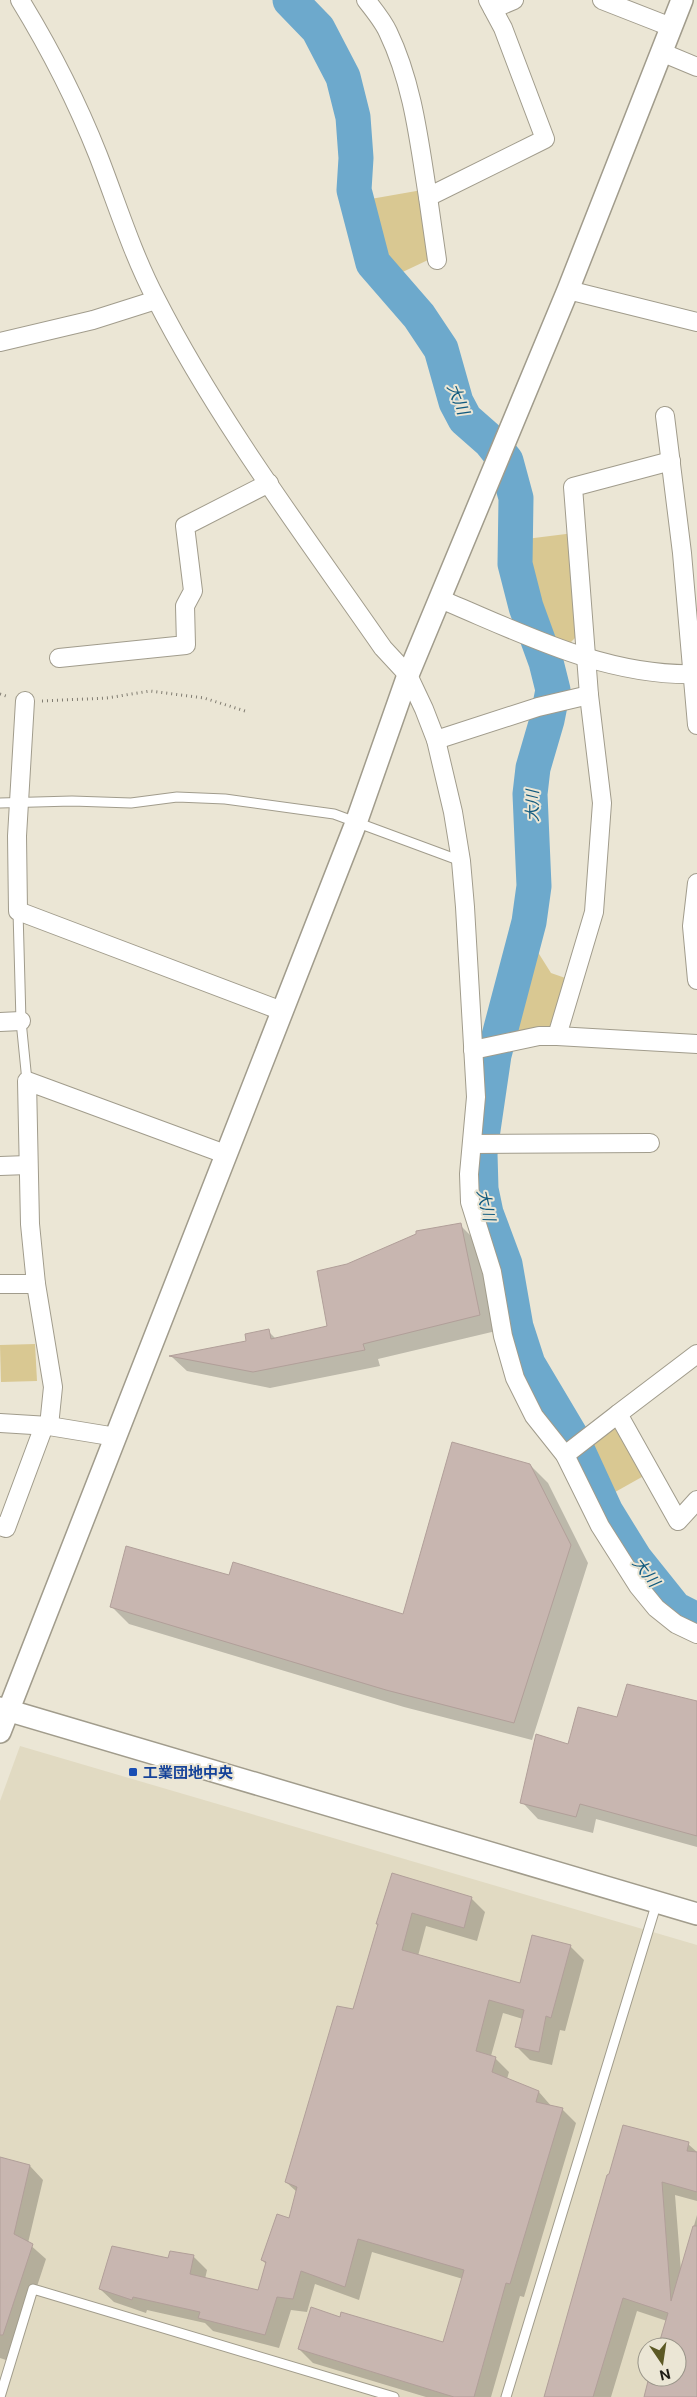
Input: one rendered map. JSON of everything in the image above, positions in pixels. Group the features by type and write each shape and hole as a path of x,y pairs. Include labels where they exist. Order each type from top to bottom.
{"street":[{"path":"20,0 46,44 97,154 134,253 156,300 222,415 383,648 408,676 436,740 453,812 461,861 479,1048 470,1202 492,1272 502,1336 515,1378 534,1416 565,1454 600,1526 638,1586 656,1608 669,1619 697,1634"},
{"path":"366,0 388,31 405,73 416,122 437,260"},
{"path":"428,197 545,139 533,103 491,5 514,0"},
{"path":"602,0 671,27"},
{"path":"0,1732 4,1709 116,1437 356,823 408,676 493,466 568,290 682,0"},
{"path":"662,52 697,67"},
{"path":"568,290 697,322"},
{"path":"0,342 93,320 156,300"},
{"path":"665,416 671,461 689,552 697,725"},
{"path":"557,1036 594,912 602,803 582,697 588,658 573,487 671,461"},
{"path":"59,658 186,645 184,606 193,591 185,526 269,483"},
{"path":"440,599 559,650 652,672 694,674"},
{"path":"436,740 538,707 582,697"},
{"path":"25,701 17,836 18,912 282,1011"},
{"path":"697,883 692,926 697,980"},
{"path":"0,1022 22,1022"},
{"path":"479,1048 539,1036 697,1044"},
{"path":"0,1526 6,1528 46,1426 53,1387 36,1284 30,1224 27,1081 226,1154"},
{"path":"472,1144 650,1143"},
{"path":"0,1166 28,1165"},
{"path":"0,1284 36,1284"},
{"path":"565,1454 697,1354"},
{"path":"618,1414 678,1521 697,1500"},
{"path":"0,1423 46,1426 116,1437"},
{"path":"4,1709 697,1914"}],"lane":[{"path":"0,803 132,803 177,797 225,799 334,814 461,861"},
{"path":"18,912 22,1022 27,1081"},
{"path":"506,2397 657,1902"},
{"path":"0,2397 33,2289 394,2397"}],"path":[{"path":"0,694 25,701 108,698 150,691 204,698 246,711"}],"shaded area":[{"path":"422,190 428,260 392,277 382,261 365,200"},
{"path":"574,533 581,632 570,643 540,634 519,564 518,540"},
{"path":"529,938 551,973 571,980 555,1034 502,1040"},
{"path":"35,1344 37,1381 1,1382 0,1345"},
{"path":"608,1425 623,1428 649,1473 608,1496 579,1445"},
{"path":"20,1746 697,1945 697,2397 0,2397 0,1801"}],"building":[{"path":"461,1223 480,1315 363,1344 365,1350 253,1372 169,1356 246,1341 245,1334 269,1329 271,1339 327,1326 317,1271 347,1264 416,1234 416,1231"},
{"path":"452,1442 530,1464 571,1545 514,1723 386,1690 110,1607 126,1546 229,1575 233,1562 403,1614"},
{"path":"627,1684 697,1701 697,1836 580,1804 576,1817 520,1803 536,1734 568,1744 578,1707 617,1717"},
{"path":"392,1873 472,1897 464,1928 412,1913 402,1950 520,1983 532,1935 571,1945 551,2018 546,2016 539,2052 515,2047 524,2010 489,2000 476,2051 496,2057 492,2072 539,2091 536,2102 563,2108 510,2284 506,2283 474,2397 454,2397 298,2349 311,2307 340,2317 341,2312 443,2342 464,2270 358,2239 345,2287 301,2271 293,2299 277,2297 265,2335 198,2318 200,2312 133,2297 132,2300 99,2289 112,2246 168,2258 170,2251 194,2255 190,2274 258,2290 266,2262 261,2260 277,2214 289,2218 297,2187 285,2182 337,2006 353,2009"},
{"path":"623,2125 689,2142 687,2151 697,2152 697,2192 662,2182 671,2301 693,2226 697,2226 697,2397 644,2397 646,2387 687,2387 687,2337 661,2337 668,2313 623,2298 593,2397 544,2397 607,2175 609,2174"},
{"path":"0,2157 30,2165 14,2234 33,2244 3,2335 0,2335"}],"waterway":[{"name":"大川","path":"290,0 318,29 343,77 353,117 356,158 354,190 373,263 419,316 441,349 456,402 465,419 490,441 506,461 516,498 515,564 526,607 546,662 553,690 547,720 533,768 530,794 534,886 529,922 494,1055 483,1130 480,1154 481,1189 486,1213 505,1264 516,1327 528,1364 572,1438 606,1512 635,1559 675,1609 697,1620"}],"place":[{"name":"工業団地中央","path":"133,1772"}]}
